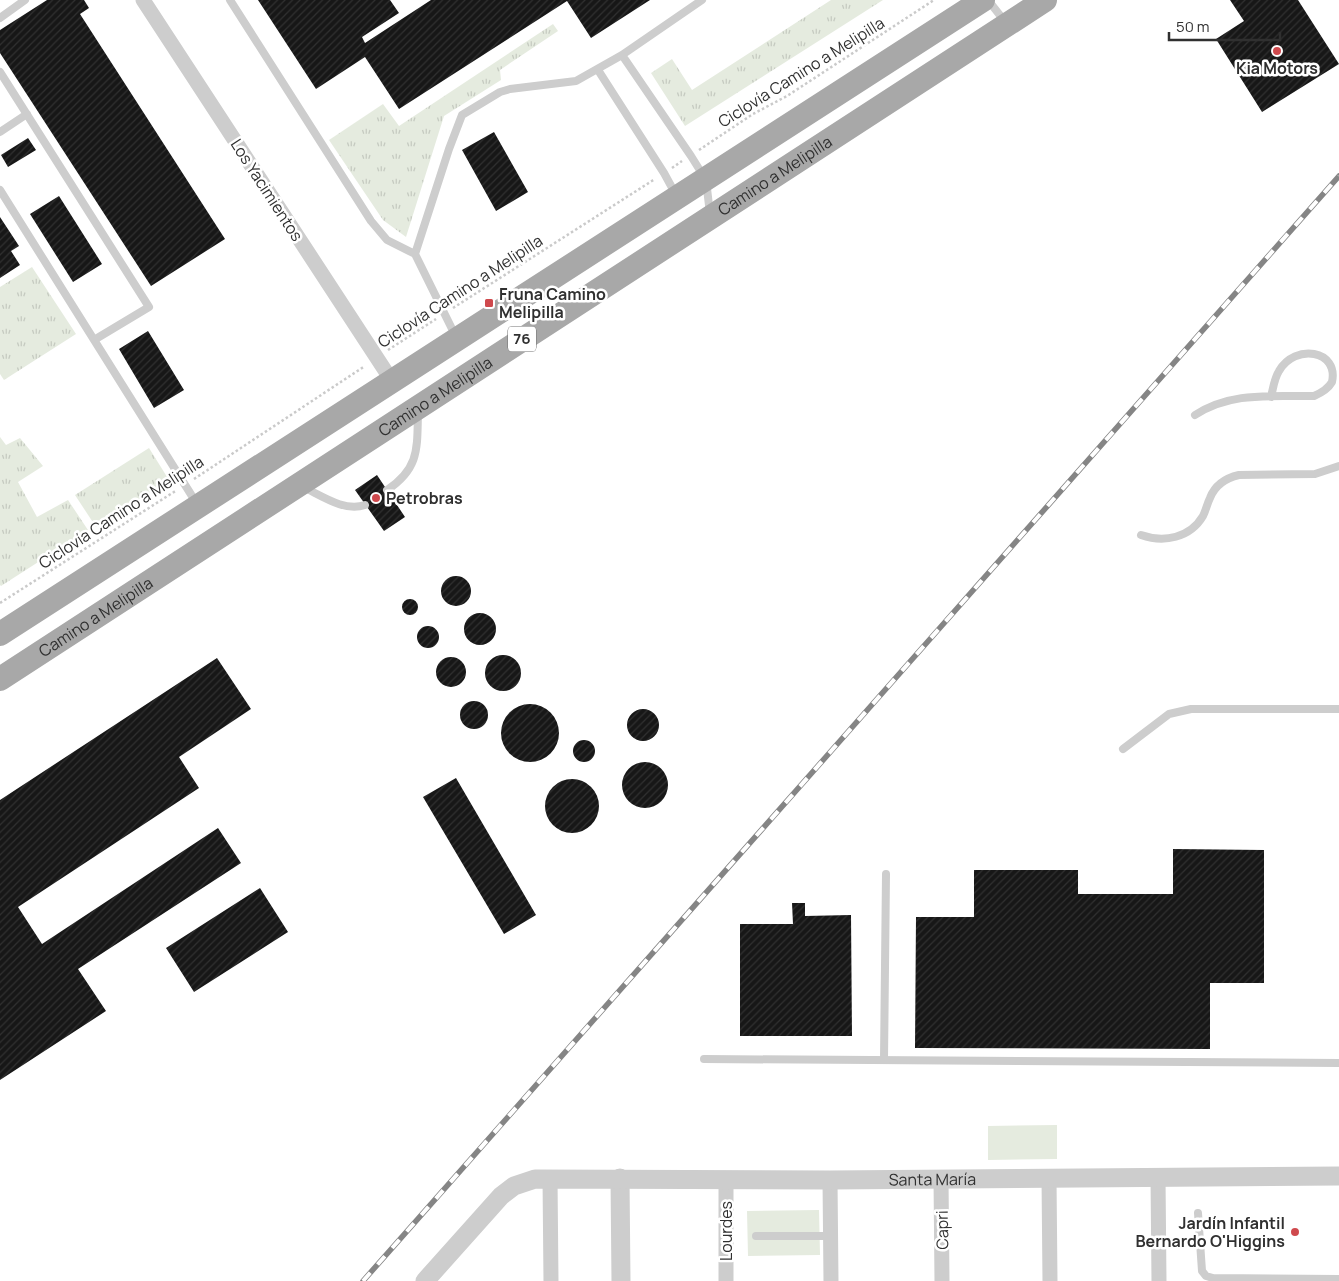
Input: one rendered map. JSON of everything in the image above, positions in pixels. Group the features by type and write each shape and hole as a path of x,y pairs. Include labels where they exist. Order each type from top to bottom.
{"main road":[{"name":"Camino a Melipilla","path":"0,634 984,0"},
{"name":"Camino a Melipilla","path":"8,673 1045,0"},
{"path":"0,640 8,673"}],"street":[{"name":"Los Yacimientos","path":"143,0 392,381"},
{"name":"Santa María","path":"439,1273 501,1196 514,1186 535,1179 830,1180 1339,1176"},
{"path":"1158,1177 1159,1281"},
{"path":"550,1178 551,1281"},
{"path":"620,1178 621,1281"},
{"path":"1049,1178 1050,1281"},
{"name":"Capri","path":"941,1179 942,1281"},
{"name":"Lourdes","path":"726,1180 726,1281"},
{"path":"830,1180 832,1281"},
{"path":"425,1281 439,1273"}],"lane":[{"path":"0,18 25,0"},
{"path":"230,0 370,222 387,240 415,254 457,339"},
{"path":"415,254 448,148 462,115 500,92 510,89 576,82 622,55 702,0"},
{"path":"988,0 1007,24"},
{"path":"622,55 706,180 710,218"},
{"path":"598,70 678,197"},
{"path":"0,72 149,307 94,340"},
{"path":"0,132 27,114"},
{"path":"0,190 198,505"},
{"path":"1195,415 1212,405 1228,399 1314,396 1330,385 1338,372 1334,363 1324,354 1311,353 1296,356 1289,360 1279,371 1271,397"},
{"path":"387,490 401,481 414,460 417,442 418,406"},
{"path":"1141,535 1150,539 1170,539 1189,531 1203,516 1212,492 1223,481 1231,477 1240,475 1315,474 1339,466"},
{"path":"296,485 344,506 355,507 365,505"},
{"path":"1123,749 1169,714 1191,709 1339,709"},
{"path":"884,1060 886,874"},
{"path":"704,1059 1339,1063"},
{"path":"1198,1213 1202,1272 1206,1276 1213,1278 1339,1280"},
{"path":"756,1236 831,1236"}],"path":[{"name":"Ciclovía Camino a Melipilla","path":"0,603 185,485 376,358 691,156 753,114 787,96 934,0"}],"green space":[{"path":"831,0 883,0 685,126 651,73 672,59 692,90"},
{"path":"553,24 558,31 500,70 501,80 444,116 406,237 383,220 329,140 383,104 399,126"},
{"path":"32,267 76,334 4,380 0,374 0,287"},
{"path":"0,437 6,445 20,438 43,466 18,482 37,517 68,500 88,530 1,586 0,585"},
{"path":"149,448 169,480 96,527 75,495"},
{"path":"1057,1125 1057,1159 988,1160 988,1126"},
{"path":"819,1210 820,1255 748,1256 747,1211"}],"building":[{"path":"47,0 84,0 89,8 80,14 225,239 151,286 0,53 0,30"},
{"path":"258,0 390,0 399,13 362,37 365,43 431,0 650,0 591,38 567,1 399,109 365,57 316,89"},
{"name":"Kia Motors","path":"1230,0 1298,0 1339,64 1262,112 1216,39 1244,21"},
{"path":"494,132 528,192 496,211 462,150"},
{"path":"28,138 36,150 8,167 1,155"},
{"path":"59,196 102,264 73,282 30,214"},
{"path":"0,217 19,246 11,251 20,265 0,278"},
{"path":"148,331 184,390 154,408 119,349"},
{"name":"Petrobras","path":"377,475 405,517 384,531 355,490"},
{"path":"456,576 462,577 470,585 470,597 462,605 456,606 450,605 442,597 441,591 442,585 450,577"},
{"path":"410,599 416,601 418,607 416,613 410,615 404,613 402,607 404,601"},
{"path":"480,613 491,618 496,629 491,640 480,645 469,640 464,629 469,618"},
{"path":"428,626 436,629 439,637 436,645 428,648 420,645 417,637 420,629"},
{"path":"503,655 510,656 516,660 520,666 520,680 516,686 510,690 503,691 496,690 490,686 486,680 485,673 486,666 490,660 496,656"},
{"path":"451,657 457,658 465,666 465,678 457,686 451,687 445,686 437,678 436,672 437,666 445,658"},
{"path":"217,658 251,709 179,757 199,788 18,907 42,944 218,828 241,863 78,969 106,1011 0,1080 0,800"},
{"path":"474,701 484,705 488,715 484,725 474,729 464,725 460,715 464,705"},
{"path":"530,704 546,709 554,717 559,733 554,749 546,757 530,762 514,757 506,749 501,733 506,717 514,709"},
{"path":"643,709 649,710 654,714 658,719 658,731 654,736 649,740 643,741 637,740 632,736 628,731 627,725 628,719 632,714 637,710"},
{"path":"584,740 592,743 595,751 592,759 584,762 576,759 573,751 576,743"},
{"path":"645,762 658,766 664,772 668,785 664,798 658,804 645,808 632,804 626,798 622,785 626,772 632,766"},
{"path":"456,778 536,915 504,934 423,797"},
{"path":"572,779 582,781 591,787 597,796 599,806 597,816 591,825 582,831 572,833 562,831 553,825 547,816 545,806 547,796 553,787 562,781"},
{"path":"1173,849 1264,850 1264,983 1210,983 1210,1049 915,1048 916,917 974,917 974,870 1078,870 1078,894 1173,894"},
{"path":"260,888 288,932 194,992 166,948"},
{"path":"792,903 805,903 805,916 851,915 852,1036 740,1036 740,924 793,924"}],"railway":[{"path":"363,1281 1339,176"}],"place":[{"name":"Kia Motors","path":"1277,51"},
{"name":"Fruna Camino Melipilla","path":"489,303"},
{"name":"Petrobras","path":"376,498"},
{"name":"Jardín Infantil Bernardo O'Higgins","path":"1295,1232"}]}
